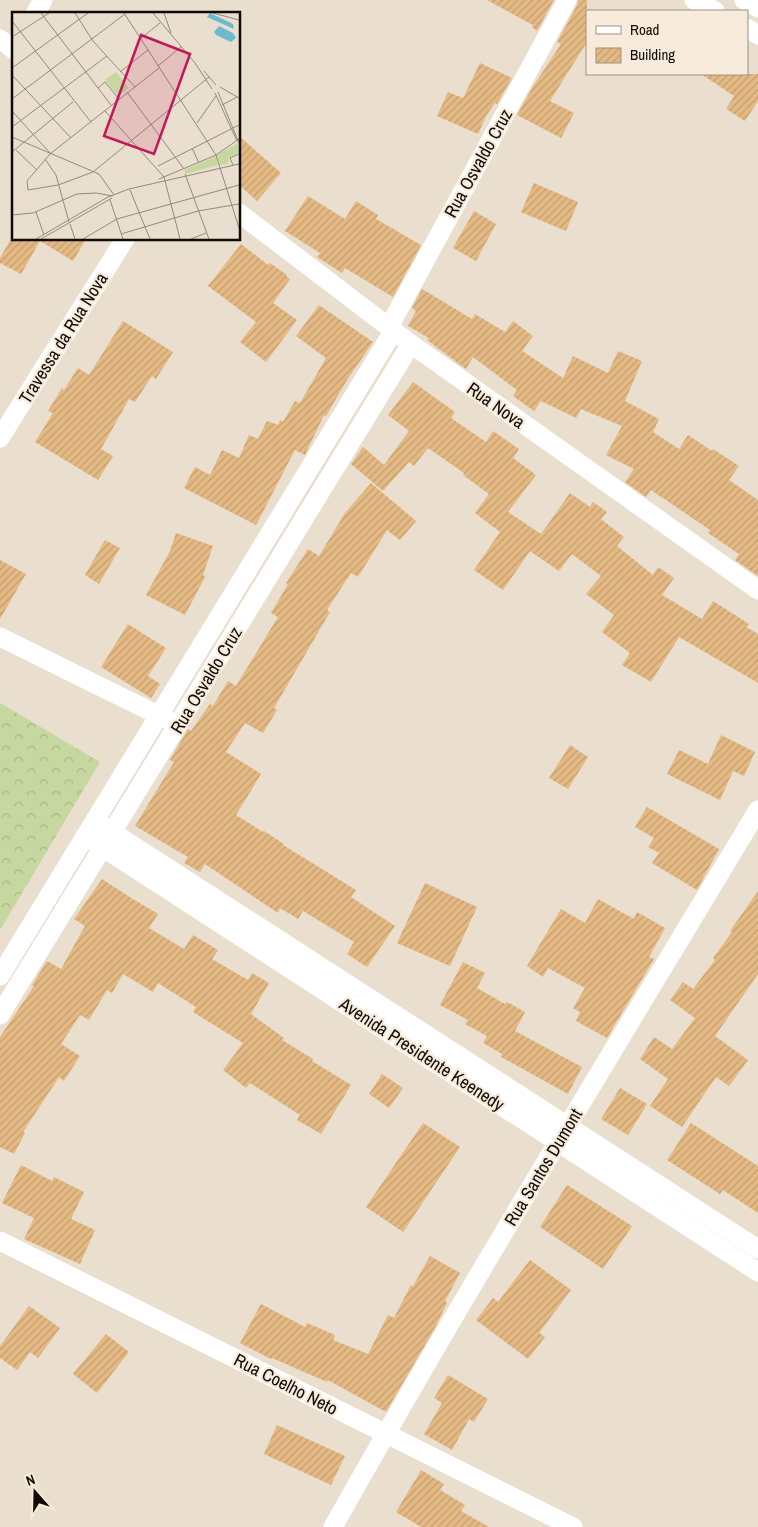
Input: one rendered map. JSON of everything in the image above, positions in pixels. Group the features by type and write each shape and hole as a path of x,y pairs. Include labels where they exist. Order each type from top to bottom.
{"street":[{"path":"36,12 43,0"},
{"name":"Rua Osvaldo Cruz","path":"0,976 5,955 90,829 391,328 567,0"},
{"path":"694,0 713,10"},
{"path":"744,0 758,8"},
{"path":"0,39 12,48"},
{"name":"Rua Nova","path":"240,214 411,344 758,590"},
{"name":"Travessa da Rua Nova","path":"0,438 125,240"},
{"name":"Rua Osvaldo Cruz","path":"0,1015 411,344"},
{"path":"0,637 178,724"},
{"name":"Rua Santos Dumont","path":"333,1527 385,1434 558,1142 758,810"},
{"name":"Avenida Presidente Keenedy","path":"90,829 558,1142 758,1272"},
{"name":"Avenida Presidente Keenedy","path":"107,840 568,1126 758,1249"},
{"path":"5,955 29,968"},
{"name":"Rua Coelho Neto","path":"0,1241 573,1527"}],"green space":[{"path":"0,703 100,762 0,930"}],"building":[{"path":"487,0 554,0 537,31 532,27 533,25"},
{"path":"578,0 587,0 586,44 550,101 574,113 561,138 517,115 561,44 557,42"},
{"path":"480,63 512,78 497,104 495,103 486,116 478,134 437,116 448,92 463,98"},
{"path":"758,74 758,101 745,121 726,109 734,96 702,75"},
{"path":"240,137 281,173 257,201 240,186"},
{"path":"534,183 578,202 566,231 521,212"},
{"path":"308,196 345,219 356,201 378,215 376,219 421,245 393,297 345,268 342,273 317,257 320,253 285,231"},
{"path":"474,211 496,224 476,261 453,248"},
{"path":"11,239 85,240 73,261 40,241 21,274 0,263 0,258"},
{"path":"241,244 268,265 270,263 287,275 290,279 273,303 297,320 266,362 240,342 256,322 208,286"},
{"path":"422,289 472,319 475,314 505,332 513,321 533,336 522,351 563,378 573,356 608,373 618,351 642,361 625,401 659,419 653,432 679,449 688,435 739,466 729,480 758,500 758,576 735,560 739,554 708,533 710,530 651,490 646,497 625,482 634,469 606,455 622,426 581,409 576,418 541,401 534,411 513,396 517,390 473,357 466,369 427,340 429,338 408,326 416,311 412,308"},
{"path":"319,305 373,342 347,380 326,416 324,415 305,455 295,450 256,525 184,488 195,467 210,475 222,450 239,458 249,435 258,439 267,421 278,425 280,420 283,422 295,401 300,403 326,358 296,336"},
{"path":"123,321 173,352 156,379 152,376 135,402 129,399 101,449 113,456 98,480 35,442 53,413 48,411 62,388 64,390 78,368 89,375"},
{"path":"413,382 455,412 451,418 486,442 493,431 519,449 513,458 536,475 508,512 541,534 570,493 590,507 593,502 607,512 601,519 624,537 617,546 653,575 658,567 674,578 662,595 702,619 713,601 749,624 746,627 758,634 758,683 679,637 651,682 622,665 630,653 602,632 614,615 586,594 601,576 572,554 559,571 530,551 503,590 474,570 500,532 475,513 489,494 463,475 464,473 428,448 414,466 409,462 383,491 351,464 363,447 384,465 409,431 388,415"},
{"path":"371,483 416,521 400,540 387,530 358,577 351,573 327,610 330,612 274,708 277,710 263,733 245,723 226,752 261,774 236,815 356,890 351,897 395,926 367,967 347,954 354,942 303,911 298,919 280,908 278,913 205,864 200,872 184,863 188,857 135,826 174,762 170,760 188,729 191,731 210,704 213,706 228,681 236,686 278,617 271,613 288,584 286,583 308,549 319,556 345,513"},
{"path":"176,533 213,546 203,575 205,577 185,615 146,595 170,551"},
{"path":"105,540 120,548 99,584 85,575"},
{"path":"0,560 26,574 0,619"},
{"path":"128,624 166,648 148,676 160,684 151,698 101,667"},
{"path":"721,735 755,752 744,776 733,771 720,800 667,774 679,750 708,764"},
{"path":"570,745 588,757 568,789 549,778"},
{"path":"647,807 719,849 697,890 652,863 659,853 648,847 654,838 635,827"},
{"path":"102,879 158,914 149,928 184,949 193,935 218,950 212,959 248,980 252,973 269,983 251,1014 284,1038 282,1040 351,1085 321,1134 297,1120 300,1115 250,1083 246,1088 223,1070 243,1043 193,1012 196,1007 158,983 153,992 123,974 112,993 107,990 89,1020 80,1015 61,1044 80,1056 64,1081 59,1077 23,1132 25,1133 14,1154 0,1147 0,1037 34,986 32,985 47,961 61,969 85,926 74,919"},
{"path":"425,883 477,907 450,966 397,943"},
{"path":"758,891 758,974 715,1036 748,1060 729,1086 716,1077 682,1127 650,1106 668,1079 640,1059 654,1037 672,1049 695,1018 670,1000 683,982 693,989 715,960 713,958"},
{"path":"598,899 634,919 637,912 665,928 649,957 654,959 607,1038 576,1021 580,1012 573,1008 585,988 548,968 543,977 527,966 561,909 585,923"},
{"path":"463,962 485,973 477,988 505,1004 507,1002 525,1012 515,1031 582,1067 568,1094 501,1057 502,1054 483,1043 487,1036 465,1024 468,1020 440,1005"},
{"path":"382,1074 403,1088 389,1108 369,1094"},
{"path":"620,1088 647,1104 628,1135 601,1119"},
{"path":"423,1123 460,1147 403,1232 366,1207"},
{"path":"691,1123 758,1166 758,1213 723,1190 720,1194 667,1160"},
{"path":"21,1165 52,1181 54,1177 84,1192 71,1219 95,1230 80,1264 24,1239 34,1218 2,1203"},
{"path":"567,1185 632,1226 603,1269 540,1227"},
{"path":"430,1256 460,1273 445,1301 447,1303 436,1326 386,1412 328,1380 327,1382 271,1359 240,1343 261,1304 305,1327 307,1323 335,1335 333,1340 368,1354 388,1315 394,1318 411,1285 413,1286"},
{"path":"530,1260 571,1290 539,1333 545,1337 528,1359 476,1320 493,1298 498,1302"},
{"path":"29,1306 60,1328 38,1358 30,1352 17,1370 0,1358 0,1346"},
{"path":"106,1334 129,1352 97,1393 73,1374"},
{"path":"448,1375 488,1399 474,1422 469,1419 452,1450 424,1434 442,1403 434,1398"},
{"path":"277,1425 345,1456 331,1485 264,1454"},
{"path":"421,1470 444,1484 440,1490 465,1505 461,1511 489,1527 421,1527 396,1512"}]}
